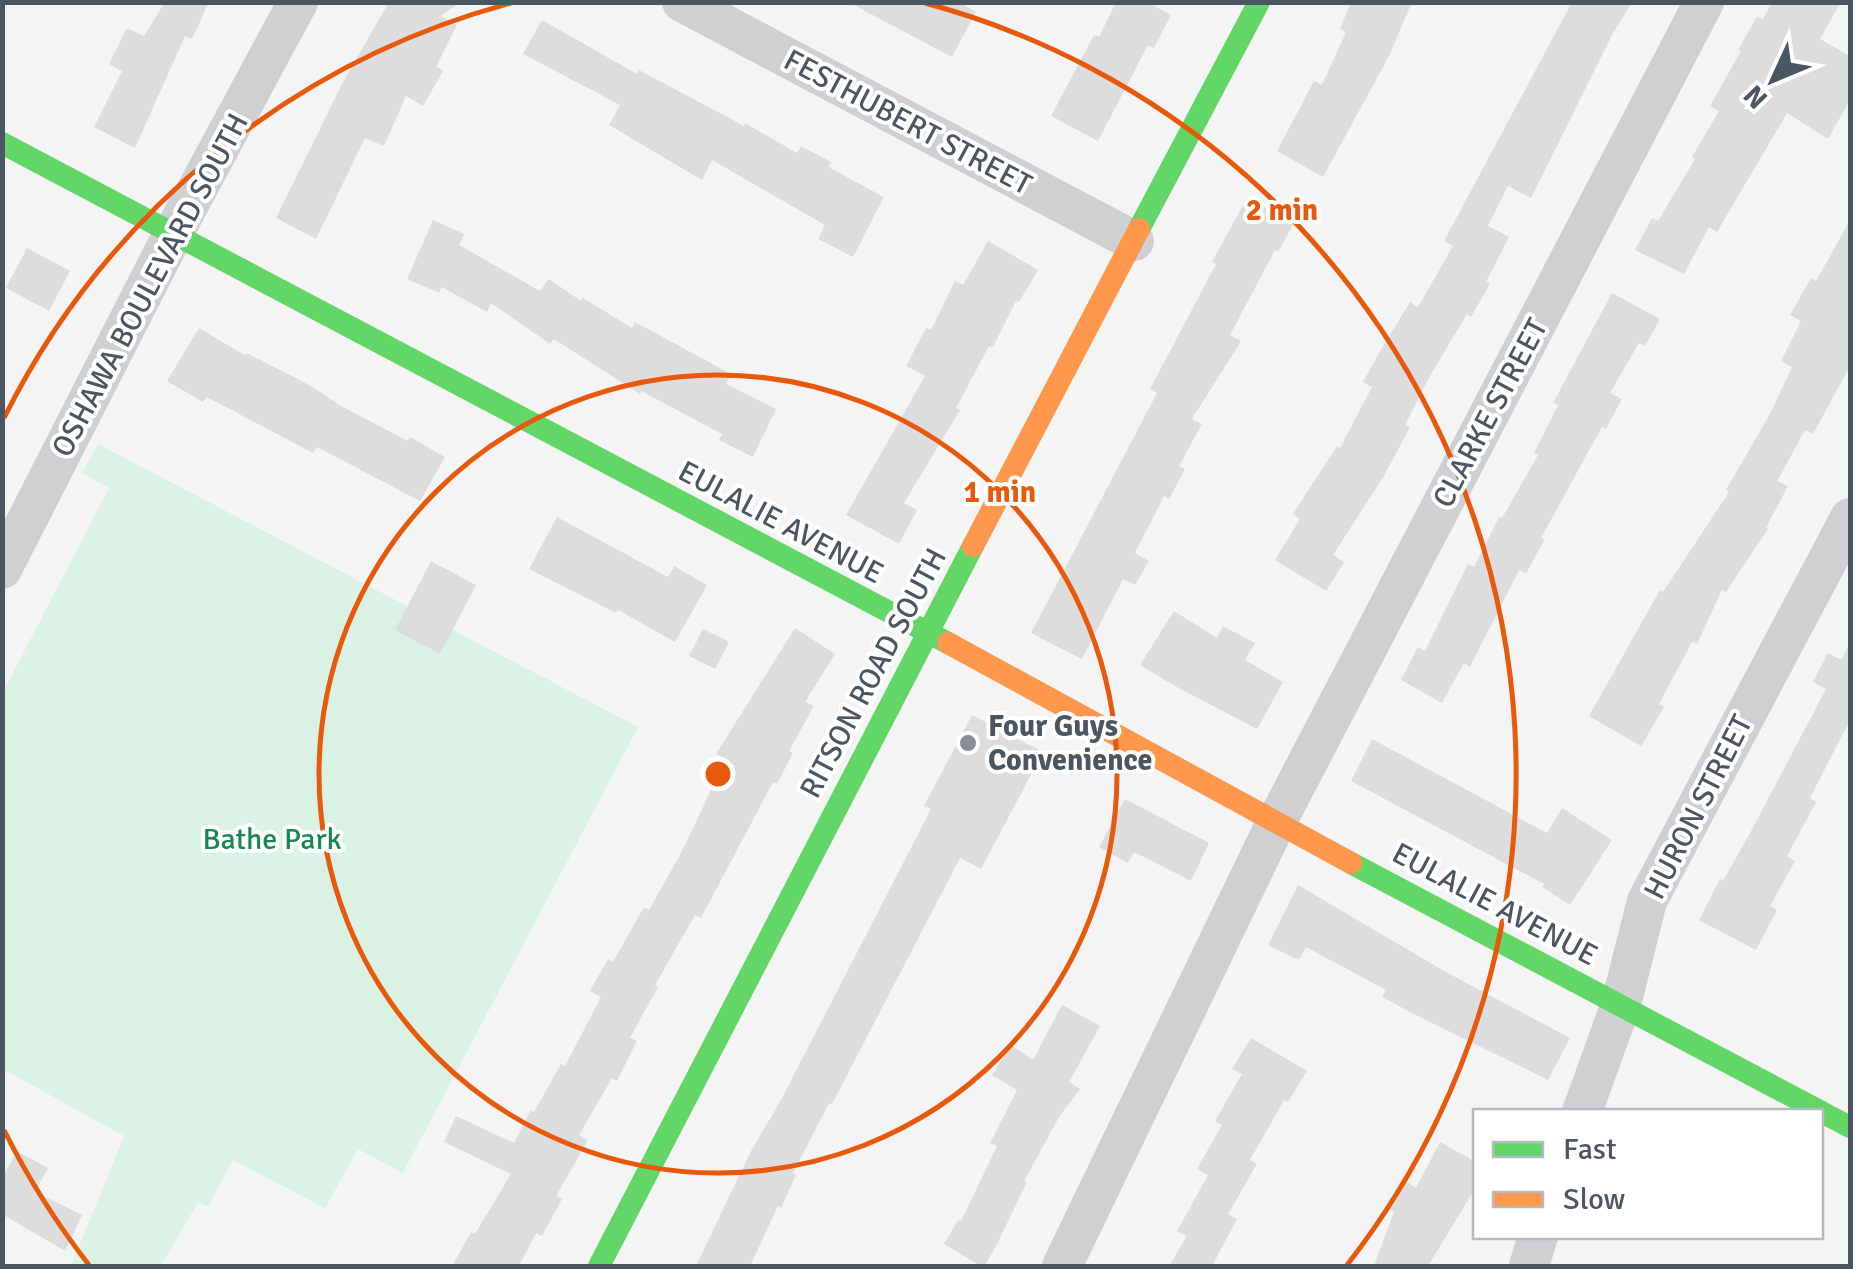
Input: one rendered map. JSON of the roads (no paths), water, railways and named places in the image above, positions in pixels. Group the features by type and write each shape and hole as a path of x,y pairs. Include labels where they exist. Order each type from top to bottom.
{"street":[{"name":"OSHAWA BOULEVARD SOUTH","path":"2,569 173,234 298,2"},
{"name":"FESTHUBERT STREET","path":"682,2 1134,241"},
{"name":"RITSON ROAD SOUTH","path":"600,1266 926,633 1259,2"},
{"name":"CLARKE STREET","path":"1062,1266 1276,823 1704,2"},
{"name":"EULALIE AVENUE","path":"2,143 1110,729 1276,823 1817,1109"},
{"name":"HURON STREET","path":"1583,1109 1622,1004 1647,901 1850,518"},
{"name":"EULALIE AVENUE","path":"1823,1112 1849,1126"},
{"path":"1529,1266 1537,1239"}],"place":[{"name":"Four Guys Convenience","path":"968,743"}],"park label":[{"name":"Bathe Park","path":"272,839"}]}
